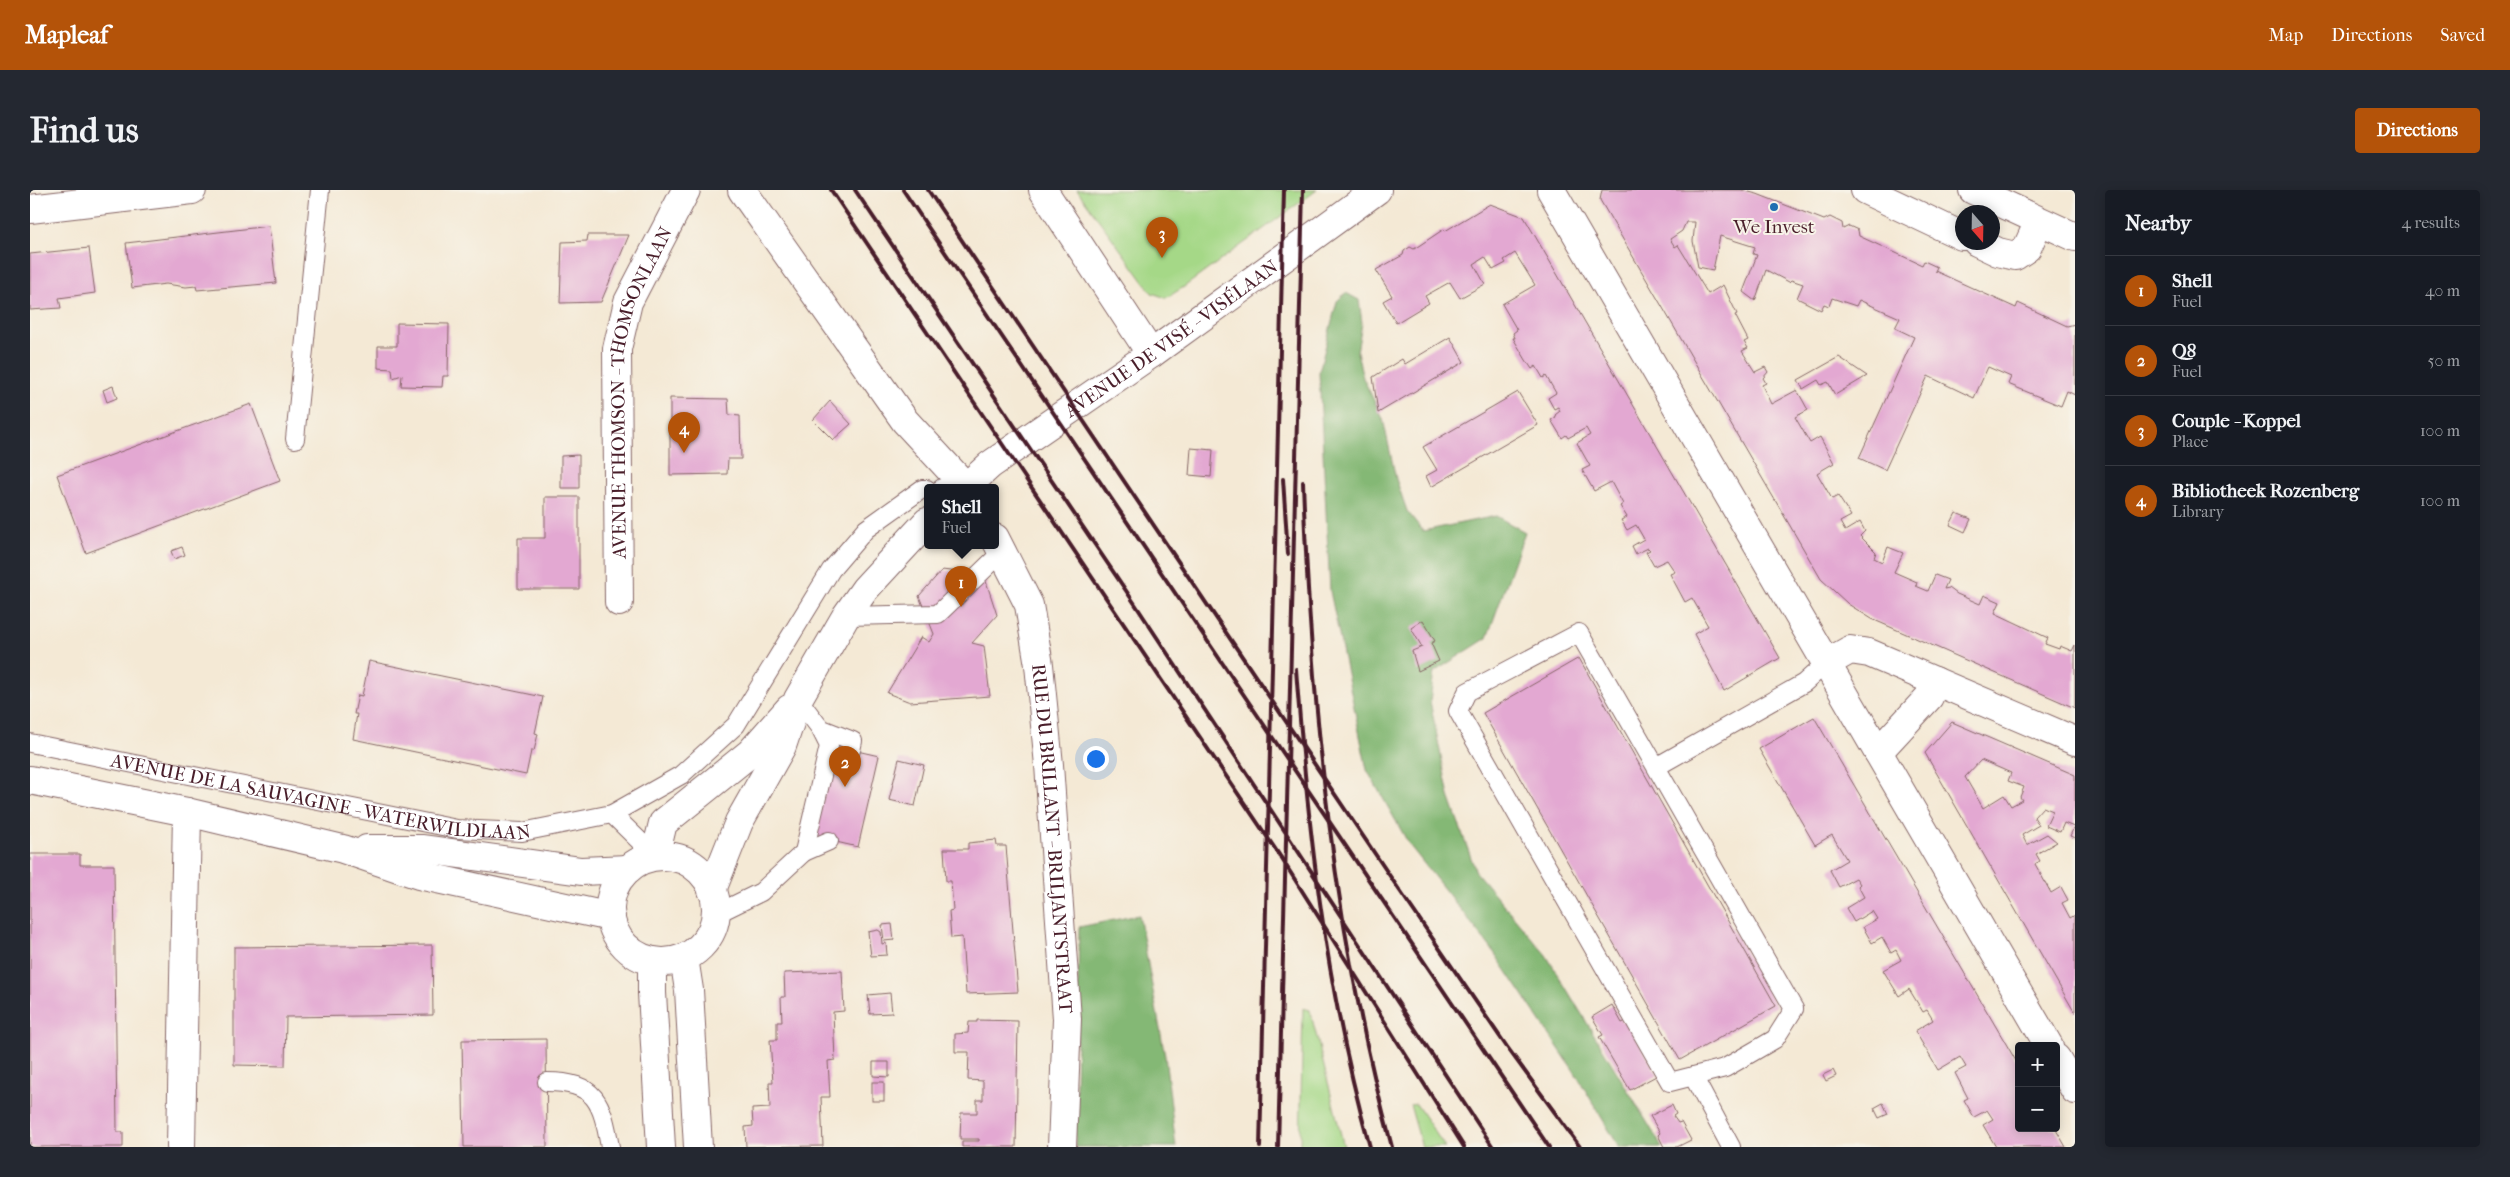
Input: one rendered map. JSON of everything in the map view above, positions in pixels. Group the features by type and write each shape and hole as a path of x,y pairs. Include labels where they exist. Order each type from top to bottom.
{"street":[{"path":"30,209 192,190"},
{"name":"AVENUE THOMSON - THOMSONLAAN","path":"619,602 617,348 628,302 686,190"},
{"path":"742,190 905,421 957,484"},
{"path":"1043,190 1151,354"},
{"name":"AVENUE DE VISÉ - VISÉLAAN","path":"965,484 1151,354 1377,190"},
{"path":"1551,190 1825,664 2047,1042"},
{"path":"1865,190 1955,233"},
{"path":"1973,190 2075,237"},
{"path":"1994,250 2015,256 2027,248 2040,221"},
{"path":"714,902 705,876 693,865 677,858 654,856 628,869 614,890 610,917 621,942 635,954 652,961 668,962 684,958 698,949 708,937 714,902 739,822 782,746 798,699 846,616 865,589 924,525"},
{"name":"RUE DU BRILLANT - BRILJANTSTRAAT","path":"999,547 1029,605 1040,665 1067,1019 1062,1147"},
{"path":"1825,664 1850,650 1858,650 2075,741"},
{"path":"1878,752 1929,697 1935,681"},
{"path":"654,856 663,823 750,753 798,699"},
{"name":"AVENUE DE LA SAUVAGINE - WATERWILDLAAN","path":"30,780 188,812 343,849 420,874 610,917"},
{"path":"182,1147 188,812"},
{"name":"AVENUE DE LA SAUVAGINE - WATERWILDLAAN","path":"343,849 423,849 581,871 628,869"},
{"path":"684,958 689,990 694,1147"},
{"path":"652,961 661,1147"},
{"path":"2060,1065 2075,1090"}],"lane":[{"path":"295,439 320,190"},
{"name":"AVENUE DE LA SAUVAGINE - WATERWILDLAAN","path":"30,743 457,829 522,832 612,814 681,775 736,726 831,570 866,529 924,489"},
{"path":"846,616 938,614 995,549"},
{"path":"1579,633 1656,767 1794,1009 1775,1039 1725,1068 1670,1082 1458,711 1467,692 1579,633"},
{"path":"1656,767 1804,682 1825,664"},
{"path":"798,699 820,728 829,746 804,852"},
{"path":"820,728 853,742 851,750"},
{"path":"612,814 654,856"},
{"path":"714,902 761,892 804,852 829,841"},
{"path":"1693,1076 1731,1147"},
{"path":"547,1082 570,1082 590,1091 601,1109 610,1147"}],"green space":[{"path":"1077,190 1317,190 1184,287 1166,298 1152,293"},
{"path":"1346,293 1359,300 1362,323 1357,352 1363,378 1383,419 1396,479 1407,511 1423,531 1496,516 1525,532 1487,638 1434,672 1430,701 1449,796 1476,872 1546,955 1662,1147 1619,1147 1574,1071 1491,948 1410,846 1367,770 1330,591 1319,372 1337,301"},
{"path":"1139,915 1165,1056 1176,1147 1075,1147 1079,927"},
{"path":"1303,1008 1310,1010 1344,1147 1300,1147"},
{"path":"1416,1104 1445,1147 1422,1147 1410,1105"}],"building":[{"path":"1602,190 1741,190 1757,194 1824,220 1830,217 1842,223 1843,229 1849,226 1858,230 1859,236 1922,265 1924,261 1937,267 1935,271 2016,308 2018,303 2067,326 2075,324 2075,395 2067,391 2061,406 2008,384 2011,377 1988,367 1974,398 1928,376 1885,470 1859,458 1914,337 1895,328 1900,318 1859,300 1856,306 1832,298 1829,306 1824,304 1821,310 1797,298 1803,284 1791,280 1789,282 1766,270 1755,301 1743,292 1757,255 1753,254 1755,247 1720,236 1713,270 1698,267 1693,241 1695,222 1686,222 1682,231 1670,239 1675,247 1678,245 1708,294 1723,285 1748,340 1744,342 1748,348 1742,351 1755,372 1765,367 1768,372 1763,378 1766,383 1762,385 1771,404 1797,390 1808,410 1795,417 1810,443 1820,437 1834,463 1817,473 1832,499 1838,496 1851,516 1840,522 1845,531 1860,522 1865,531 1860,536 1876,552 1874,558 1882,562 1888,547 1903,553 1894,572 1917,582 1916,586 1928,591 1935,575 1948,580 1944,589 1949,588 1957,594 1980,604 1984,595 2000,602 1995,613 2048,638 2045,644 2059,649 2060,646 2072,651 2075,645 2075,708 1872,619 1848,604 1821,579 1600,200"},
{"path":"1490,204 1524,217 1780,658 1724,691 1694,634 1708,626 1692,598 1685,602 1670,574 1675,572 1667,560 1654,566 1646,552 1650,550 1648,548 1636,554 1632,546 1644,539 1636,525 1627,530 1621,520 1627,517 1620,506 1623,504 1611,482 1594,491 1582,470 1590,466 1577,443 1590,435 1586,428 1568,438 1566,435 1562,438 1551,420 1560,411 1558,407 1554,409 1548,398 1556,393 1546,376 1543,378 1536,366 1532,369 1526,360 1513,338 1515,338 1513,333 1517,330 1502,304 1535,285 1515,253 1504,260 1506,263 1493,270 1485,257 1474,264 1485,284 1460,298 1450,282 1425,296 1429,303 1396,323 1383,301 1392,296 1376,270 1403,255 1404,251 1410,247 1414,249 1444,229 1445,231"},
{"path":"269,226 276,283 197,290 196,286 186,287 166,284 132,288 126,243"},
{"path":"588,235 629,235 601,302 560,303 562,242 587,241"},
{"path":"89,248 95,293 59,298 61,308 30,310 30,254"},
{"path":"397,323 449,324 448,376 443,376 442,387 401,386 402,375 393,378 392,369 378,368 378,346 397,346"},
{"path":"1450,337 1464,362 1378,413 1373,377 1402,359 1405,364"},
{"path":"1839,357 1867,376 1835,395 1828,382 1821,385 1818,380 1803,389 1798,380"},
{"path":"113,386 117,398 107,402 103,390"},
{"path":"1518,392 1538,425 1431,487 1426,476 1437,470 1423,447"},
{"path":"670,398 728,399 729,415 740,416 741,459 728,459 727,474 670,475"},
{"path":"830,401 851,424 833,440 813,420"},
{"path":"251,404 280,481 86,553 57,475"},
{"path":"1191,448 1213,450 1211,477 1189,475"},
{"path":"579,455 579,488 561,488 561,456"},
{"path":"545,497 579,497 579,589 518,589 518,538 545,538"},
{"path":"1956,513 1971,519 1965,532 1950,525"},
{"path":"182,547 185,555 174,559 171,551"},
{"path":"942,570 984,575 997,615 972,643 984,646 990,696 910,702 887,693 921,637 929,642 934,634 919,596"},
{"path":"1423,620 1435,641 1431,643 1439,661 1418,671 1412,651 1422,647 1411,628"},
{"path":"1579,658 1776,1006 1680,1060 1483,713"},
{"path":"369,661 543,697 535,733 538,734 534,751 531,751 526,775 353,739 357,714 354,714 358,695 362,696"},
{"path":"1814,717 2015,1059 2015,1132 2057,1132 2066,1147 1996,1147 1983,1125 1993,1119 1987,1110 1974,1117 1964,1100 1968,1098 1955,1073 1966,1067 1960,1057 1938,1070 1915,1031 1933,1020 1927,1010 1923,1012 1909,989 1899,996 1883,970 1901,960 1896,950 1891,953 1882,937 1872,943 1863,927 1877,919 1872,911 1854,922 1846,908 1864,897 1856,878 1839,887 1830,870 1847,860 1832,835 1815,845 1759,749"},
{"path":"1952,722 2075,775 2075,838 2070,836 2074,827 2064,823 2060,832 2046,826 2053,811 2043,807 2034,817 2039,825 2022,835 2027,845 2047,834 2057,842 2036,854 2040,861 2035,864 2051,893 2061,887 2068,900 2062,903 2070,918 2075,915 2075,1013 1925,753","holes":["1981,760 2011,773 2008,781 2024,787 2020,797 2022,800 2011,806 2004,795 1983,808 1965,777"]},
{"path":"835,746 879,756 858,847 814,837"},
{"path":"899,759 924,765 915,806 889,800"},
{"path":"996,840 997,846 1006,846 1018,992 966,994 962,937 951,938 949,911 953,910 951,881 946,881 944,849 968,849 968,843"},
{"path":"30,854 80,854 80,865 114,865 117,1132 123,1132 123,1147 30,1147"},
{"path":"892,924 894,940 884,941 882,925"},
{"path":"878,930 881,932 882,944 886,943 887,955 871,956 868,932"},
{"path":"432,945 433,1015 286,1017 285,1066 234,1065 234,947"},
{"path":"842,971 844,1011 833,1012 835,1060 828,1061 830,1097 821,1097 823,1146 746,1147 745,1127 753,1126 752,1109 770,1108 769,1082 773,1082 770,1040 777,1040 777,1022 782,1022 781,997 785,997 784,973"},
{"path":"890,993 892,1013 870,1014 868,995"},
{"path":"1612,1005 1622,1023 1626,1021 1658,1075 1630,1090 1599,1037 1603,1035 1592,1017"},
{"path":"977,1020 1018,1021 1016,1147 962,1147 962,1141 979,1141 979,1139 960,1139 961,1113 977,1113 977,1100 983,1100 983,1081 968,1080 969,1052 955,1052 955,1034 968,1033 969,1022 977,1022"},
{"path":"546,1039 547,1147 464,1147 462,1040"},
{"path":"873,1062 889,1062 889,1077 873,1076"},
{"path":"1833,1070 1836,1076 1826,1081 1823,1075"},
{"path":"872,1082 884,1082 884,1101 872,1101"},
{"path":"1883,1103 1888,1114 1879,1118 1874,1108"},
{"path":"1672,1105 1676,1114 1673,1116 1678,1123 1681,1122 1691,1140 1677,1147 1664,1147 1658,1135 1660,1133 1650,1116"}],"railway":[{"path":"831,190 1280,856 1464,1147"},
{"path":"855,190 1133,601 1493,1147"},
{"path":"903,190 1549,1147"},
{"path":"928,190 1400,891 1507,1047 1580,1147"},
{"path":"1260,1147 1284,190"},
{"path":"1278,1147 1303,190"},
{"path":"1283,479 1288,554"},
{"path":"1303,482 1312,650 1328,817 1354,983 1392,1147"},
{"path":"1296,669 1306,790 1330,970 1355,1088 1370,1147"}],"place":[{"name":"We Invest","path":"1774,207"},
{"name":"Couple - Koppel","path":"1162,258"},
{"name":"Bibliotheek Rozenberg","path":"684,453"},
{"name":"Shell","path":"961,607"},
{"name":"Q8","path":"845,787"}]}
